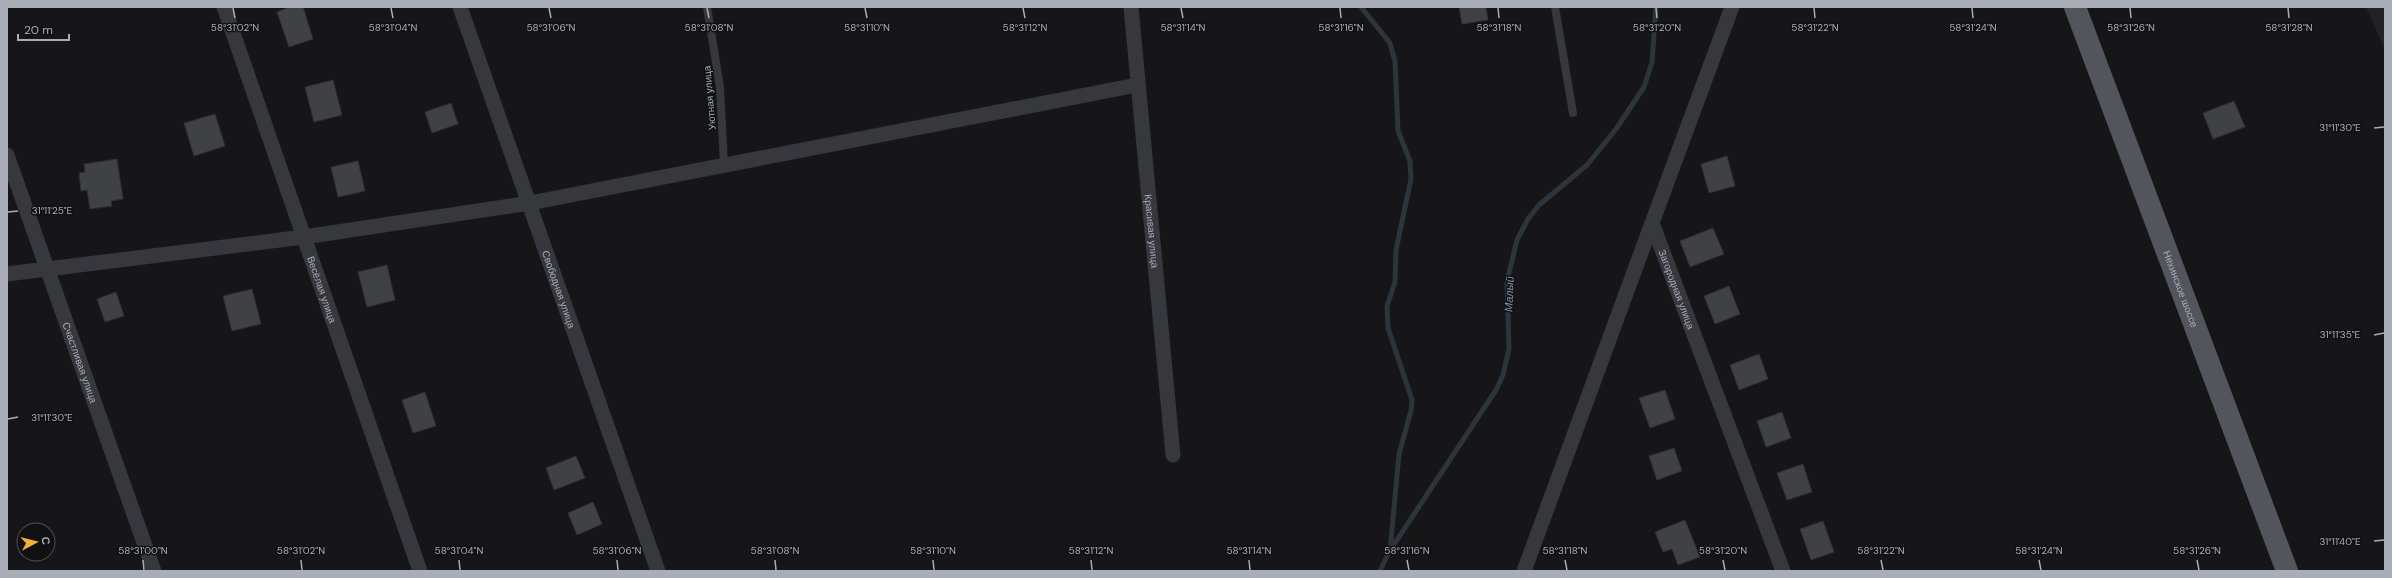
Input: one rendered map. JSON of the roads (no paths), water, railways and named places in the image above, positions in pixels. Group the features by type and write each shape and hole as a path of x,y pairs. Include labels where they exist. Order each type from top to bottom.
{"main road":[{"name":"Нехинское шоссе","path":"2075,7 2287,571"}],"street":[{"name":"Весёлая улица","path":"224,7 420,571"},
{"name":"Свободная улица","path":"460,7 658,571"},
{"name":"Красивая улица","path":"1131,7 1137,84 1173,455"},
{"path":"1524,571 1732,7"},
{"path":"7,274 304,237 530,203 1137,84"},
{"name":"Счастливая улица","path":"7,154 154,571"},
{"name":"Загородная улица","path":"1652,223 1783,571"}],"lane":[{"name":"Уютная улица","path":"707,7 720,87 724,165"},
{"path":"1555,7 1573,113"}],"waterway":[{"path":"1361,7 1390,43 1395,61 1398,131 1410,161 1411,179 1396,250 1395,282 1387,306 1388,328 1412,400 1411,411 1399,454 1390,551"},
{"name":"Малый","path":"1380,571 1389,552 1496,390 1503,375 1509,349 1507,281 1517,240 1528,219 1539,205 1587,165 1616,129 1644,87 1652,62 1656,7"}]}
